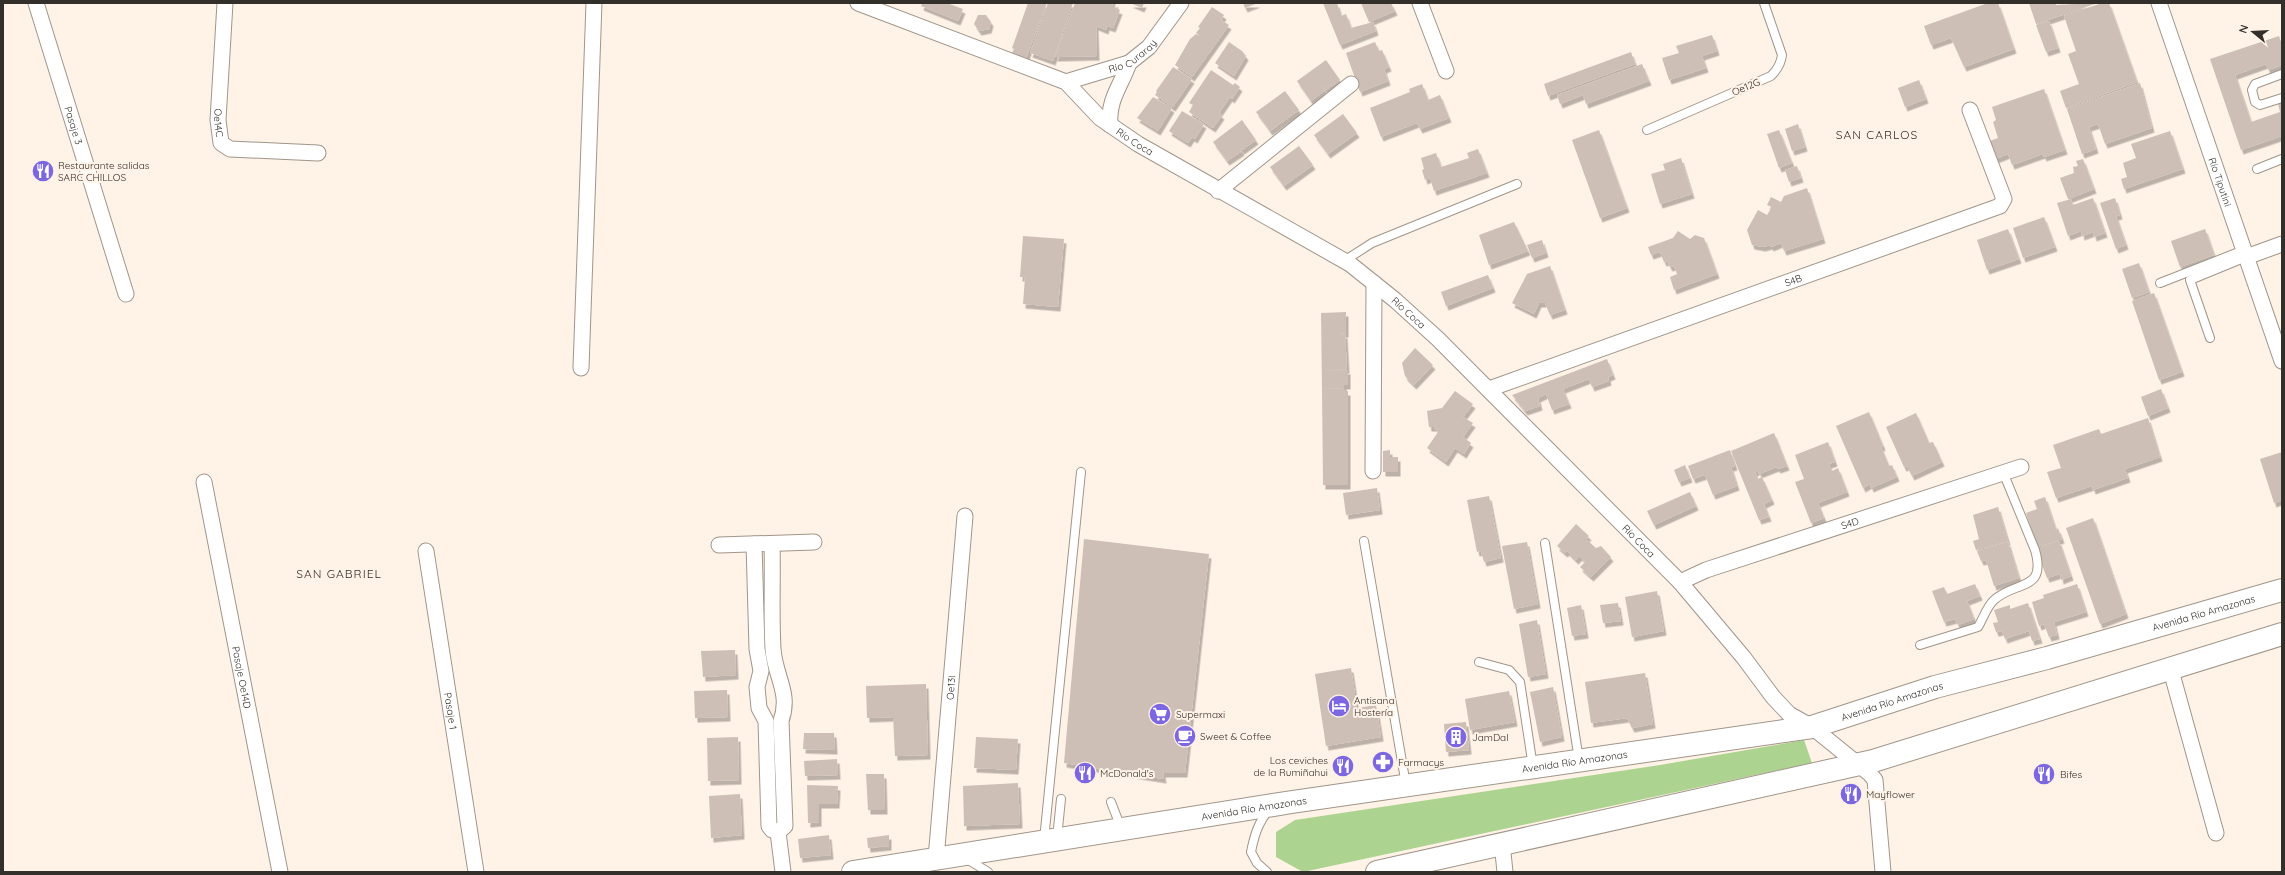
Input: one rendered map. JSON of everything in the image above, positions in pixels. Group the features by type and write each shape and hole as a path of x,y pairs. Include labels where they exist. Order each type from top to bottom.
{"main road":[{"name":"Avenida Río Amazonas","path":"853,872 1051,839 1812,727 1935,687 2047,658 2282,590"},
{"path":"1377,872 1857,765 2170,667 2282,634"}],"street":[{"name":"Pasaje 3","path":"36,3 126,294"},
{"name":"Oe14C","path":"225,3 218,120 221,143 230,149 318,153"},
{"path":"581,368 594,3"},
{"name":"Río Curaray","path":"1066,82 1129,63 1149,47 1181,3"},
{"path":"1420,3 1446,71"},
{"name":"Río Tiputini","path":"2159,3 2282,361"},
{"name":"Río Coca","path":"866,5 1066,82 1100,118 1138,144 1344,262 1374,283 1432,334 1489,389 1680,582 1744,658 1773,697 1789,714 1812,727 1875,780 1883,872"},
{"path":"1110,125 1111,100 1122,82 1129,63"},
{"path":"1218,191 1235,175 1352,84"},
{"name":"S4B","path":"1489,389 2000,206 2004,199 1970,110"},
{"path":"2245,253 2282,244"},
{"path":"1373,471 1374,283"},
{"name":"S4D","path":"1680,582 1706,570 2021,467"},
{"name":"Pasaje Oe14D","path":"204,482 280,872"},
{"name":"Oe13I","path":"936,859 965,516"},
{"path":"719,545 814,542"},
{"path":"754,544 757,649 768,670 782,684 786,707 781,721 785,826 778,832"},
{"path":"772,544 773,616 768,670 757,687 759,708 766,721 769,826 772,830 778,832"},
{"name":"Pasaje 1","path":"426,551 476,872"},
{"path":"756,617 773,616"},
{"path":"2170,667 2216,833"},
{"path":"766,721 781,721"},
{"path":"768,780 783,780"},
{"path":"778,832 783,872"},
{"path":"1502,843 1505,872"}],"lane":[{"name":"Oe12G","path":"1648,130 1771,76 1776,71 1782,55 1764,3"},
{"path":"2282,74 2255,84 2252,90 2255,102 2260,105 2282,98"},
{"path":"2257,168 2282,159"},
{"path":"1344,262 1372,243 1517,184"},
{"path":"2160,283 2245,253"},
{"path":"2210,338 2190,280 2245,253"},
{"path":"1051,839 1081,472"},
{"path":"1920,645 1978,626 1995,599 2032,581 2037,574 2038,563 2034,550 2003,472"},
{"path":"1364,541 1407,786"},
{"path":"1545,543 1579,761"},
{"path":"1479,662 1509,670 1520,682 1534,768"},
{"path":"1051,839 1061,799"},
{"path":"1111,802 1122,829"},
{"path":"1267,872 1257,863 1251,852 1257,828 1263,816 1272,807"},
{"path":"960,854 988,872"}],"green space":[{"path":"1804,740 1812,763 1303,872 1276,857 1276,832 1295,820 1660,765"}],"building":[{"path":"922,3 947,3 963,9 958,21 921,6"},
{"path":"1028,3 1047,3 1026,58 1012,53 1014,49 1012,48"},
{"path":"1048,3 1073,3 1053,61 1030,53"},
{"path":"1075,3 1116,3 1115,8 1120,10 1113,28 1107,26 1106,30 1096,26 1097,56 1055,57"},
{"path":"1130,3 1144,3 1142,8"},
{"path":"1243,3 1258,3 1245,8"},
{"path":"1323,3 1337,3 1341,16 1346,14 1351,28 1373,22 1376,31 1340,45"},
{"path":"1361,3 1391,3 1395,11 1369,22"},
{"path":"1988,3 1998,3 2014,49 1964,67 1951,38 1931,45 1924,26"},
{"path":"2029,3 2056,3 2056,5 2095,4 2036,24"},
{"path":"2102,3 2109,3 2137,82 2066,108 2060,91 2079,84 2068,54 2076,51 2064,16"},
{"path":"1212,7 1224,15 1221,20 1229,25 1192,77 1175,65 1190,39 1196,34 1200,36 1196,33 1200,28 1198,27"},
{"path":"978,15 986,15 991,22 989,29 979,31 974,24"},
{"path":"2049,21 2058,48 2046,52 2036,25"},
{"path":"1712,35 1717,51 1702,56 1706,68 1669,80 1662,58 1679,53 1676,46"},
{"path":"2279,36 2282,45 2282,65 2268,70 2266,64 2235,75 2251,122 2280,112 2278,104 2282,102 2282,136 2241,150 2210,59"},
{"path":"1229,42 1242,51 1246,56 1234,76 1215,63"},
{"path":"1375,42 1379,51 1382,50 1389,67 1384,69 1388,81 1360,92 1346,53"},
{"path":"1631,52 1635,64 1548,96 1544,84"},
{"path":"1326,60 1340,80 1326,90 1320,83 1325,90 1311,101 1297,81"},
{"path":"1642,64 1649,81 1586,104 1583,95 1560,104 1557,95"},
{"path":"1173,67 1192,79 1173,107 1155,95 1157,92 1156,91"},
{"path":"1211,70 1233,85 1235,83 1240,87 1232,99 1230,97 1219,113 1222,115 1213,128 1189,112 1193,105 1189,103"},
{"path":"1919,80 1926,99 1905,107 1898,88"},
{"path":"2140,83 2152,128 2105,144 2098,124 2089,127 2096,149 2082,154 2067,109"},
{"path":"1422,84 1428,100 1440,95 1449,118 1420,129 1417,123 1381,137 1370,108 1410,92 1409,89"},
{"path":"2044,89 2065,150 2044,157 2043,154 2012,165 2008,154 1993,160 1987,142 1998,138 1993,122 1996,120 1992,107"},
{"path":"1285,91 1299,110 1270,131 1256,112"},
{"path":"1153,97 1172,108 1158,131 1137,118"},
{"path":"1182,111 1204,124 1195,139 1192,137 1188,143 1169,131"},
{"path":"1343,114 1357,133 1328,154 1314,135"},
{"path":"1242,120 1256,140 1242,150 1237,144 1242,151 1227,161 1213,142"},
{"path":"1798,124 1805,147 1792,151 1785,129"},
{"path":"1599,130 1627,208 1600,218 1572,140"},
{"path":"1779,130 1792,163 1779,168 1767,134"},
{"path":"2170,131 2183,169 2124,189 2121,179 2127,177 2123,163 2136,158 2131,144"},
{"path":"1299,146 1313,165 1284,186 1270,167"},
{"path":"1478,149 1487,173 1434,191 1430,178 1425,180 1421,158 1436,153 1441,167 1469,158 1467,153"},
{"path":"1681,158 1692,194 1660,204 1651,174 1665,170 1663,164"},
{"path":"2083,159 2094,189 2068,199 2060,178 2074,173 2073,167 2078,166 2076,161"},
{"path":"1797,166 1801,178 1789,182 1785,170"},
{"path":"1807,188 1823,239 1784,251 1781,243 1771,247 1770,245 1763,247 1752,245 1747,230 1758,210 1767,215 1772,207 1767,205 1771,197 1781,202 1784,196"},
{"path":"2093,198 2105,233 2094,237 2093,232 2082,236 2081,231 2068,236 2057,203 2071,199 2073,205"},
{"path":"2115,198 2120,215 2116,216 2126,245 2116,249 2100,203"},
{"path":"2044,217 2055,247 2023,258 2013,228"},
{"path":"1514,222 1528,251 1489,265 1479,235"},
{"path":"2008,229 2019,259 1987,270 1977,240"},
{"path":"2205,229 2214,255 2180,267 2171,241"},
{"path":"1678,231 1690,239 1695,235 1704,238 1717,274 1674,290 1670,277 1677,274 1674,266 1670,267 1667,261 1664,262 1660,252 1651,255 1648,247 1673,238"},
{"path":"1023,236 1064,239 1058,307 1023,304 1025,277 1020,277"},
{"path":"1542,240 1546,253 1532,258 1527,245"},
{"path":"2139,263 2149,292 2132,298 2122,269"},
{"path":"1550,266 1565,310 1550,315 1545,303 1539,303 1534,314 1512,303 1527,274"},
{"path":"1488,275 1493,288 1446,306 1441,292"},
{"path":"2154,293 2182,372 2159,380 2132,301"},
{"path":"1346,312 1346,333 1339,334 1345,334 1347,369 1324,371 1348,370 1348,385 1344,385 1344,388 1322,389 1321,313"},
{"path":"1415,348 1433,365 1414,385 1405,376 1402,363"},
{"path":"1607,359 1613,375 1608,377 1609,381 1592,387 1589,379 1563,389 1569,404 1552,410 1546,394 1538,398 1540,406 1525,411 1512,395"},
{"path":"1322,389 1345,389 1345,391 1348,391 1348,485 1323,485"},
{"path":"2161,389 2168,408 2148,416 2141,397"},
{"path":"1455,391 1473,404 1463,417 1473,423 1463,437 1471,443 1464,454 1455,448 1446,462 1427,448 1438,432 1434,427 1429,427 1427,411 1442,408"},
{"path":"1869,412 1883,446 1881,447 1889,466 1892,465 1897,477 1871,488 1870,484 1863,488 1836,426"},
{"path":"1916,413 1929,443 1933,442 1942,462 1912,476 1907,466 1904,467 1886,427"},
{"path":"2148,418 2160,457 2125,469 2128,478 2093,490 2092,486 2056,498 2047,472 2061,468 2053,445 2099,429 2101,434"},
{"path":"1774,433 1787,466 1778,469 1777,467 1759,474 1758,470 1755,472 1758,479 1762,477 1772,500 1764,504 1769,517 1759,520 1731,451"},
{"path":"1828,442 1835,462 1829,464 1832,471 1838,468 1847,492 1818,503 1824,518 1811,523 1795,482 1804,479 1795,455"},
{"path":"1390,450 1390,457 1398,457 1398,472 1383,472 1383,451"},
{"path":"1730,450 1735,466 1731,467 1737,486 1713,495 1705,475 1693,479 1688,466"},
{"path":"2282,452 2282,500 2274,503 2260,459"},
{"path":"1685,465 1690,478 1679,482 1674,470"},
{"path":"1377,488 1380,510 1346,515 1343,493"},
{"path":"1690,492 1696,506 1654,525 1647,511"},
{"path":"1489,496 1501,558 1484,562 1481,551 1477,552 1467,500"},
{"path":"2045,497 2056,530 2058,528 2062,539 2037,547 2026,513 2037,509 2034,501"},
{"path":"1998,507 2008,541 1976,550 1973,541 1979,539 1973,515"},
{"path":"2093,518 2126,614 2100,624 2066,528"},
{"path":"1576,524 1589,536 1586,539 1596,548 1601,546 1611,557 1591,577 1580,567 1585,562 1580,556 1576,560 1567,551 1565,553 1557,546"},
{"path":"1084,539 1209,554 1185,773 1163,773 1164,779 1064,763"},
{"path":"2059,541 2071,576 2061,580 2060,574 2047,578 2036,549"},
{"path":"1527,542 1538,604 1514,609 1502,546"},
{"path":"2008,542 2019,578 1994,586 1986,560 1981,561 1977,551"},
{"path":"1975,584 1980,596 1967,601 1974,619 1958,625 1955,619 1944,622 1932,591 1944,587 1947,594"},
{"path":"2077,584 2086,612 2054,622 2057,635 2049,637 2044,624 2039,626 2032,602 2044,598 2043,595"},
{"path":"1657,591 1664,631 1632,637 1625,597"},
{"path":"1618,603 1621,621 1603,623 1600,605"},
{"path":"2028,603 2040,639 2032,641 2029,631 2005,639 2002,631 1996,632 1993,623 1998,622 1994,610 2010,605 2010,609"},
{"path":"1581,605 1586,634 1572,636 1567,608"},
{"path":"1537,620 1546,674 1528,677 1519,624"},
{"path":"735,650 736,675 703,677 701,651"},
{"name":"Antisana Hostería","path":"1351,668 1357,708 1376,705 1381,737 1326,746 1315,674"},
{"path":"1645,673 1653,724 1632,728 1627,718 1591,723 1585,682"},
{"path":"926,684 928,755 895,756 893,717 867,718 866,686"},
{"path":"1553,687 1562,737 1540,742 1530,692"},
{"path":"727,690 728,717 695,718 694,691"},
{"path":"1509,691 1515,722 1470,730 1465,699"},
{"name":"JamDal","path":"1466,722 1469,750 1446,752 1444,724"},
{"path":"804,733 834,733 835,750 803,749"},
{"path":"738,737 739,780 708,781 707,738"},
{"path":"976,737 1018,739 1016,770 974,768"},
{"path":"837,759 838,775 805,776 804,761"},
{"path":"866,774 884,774 885,810 868,810"},
{"path":"1018,783 1020,824 964,826 963,786"},
{"path":"807,785 838,786 837,804 819,804 819,822 808,823"},
{"path":"740,794 742,835 711,838 709,796"},
{"path":"829,835 831,855 800,858 798,839"},
{"path":"889,835 889,846 868,848 867,838"}],"place":[{"name":"Restaurante salidas SARC CHILLOS","path":"43,171"},
{"name":"Antisana Hostería","path":"1339,706"},
{"name":"Supermaxi","path":"1160,714"},
{"name":"Sweet & Coffee","path":"1185,736"},
{"name":"JamDal","path":"1456,737"},
{"name":"Farmacys","path":"1383,762"},
{"name":"Los ceviches de la Rumiñahui","path":"1343,766"},
{"name":"McDonald's","path":"1085,773"},
{"name":"Bifes","path":"2044,774"},
{"name":"Mayflower","path":"1851,794"}],"district":[{"name":"SAN CARLOS","path":"1877,134"},
{"name":"SAN GABRIEL","path":"339,573"}]}
